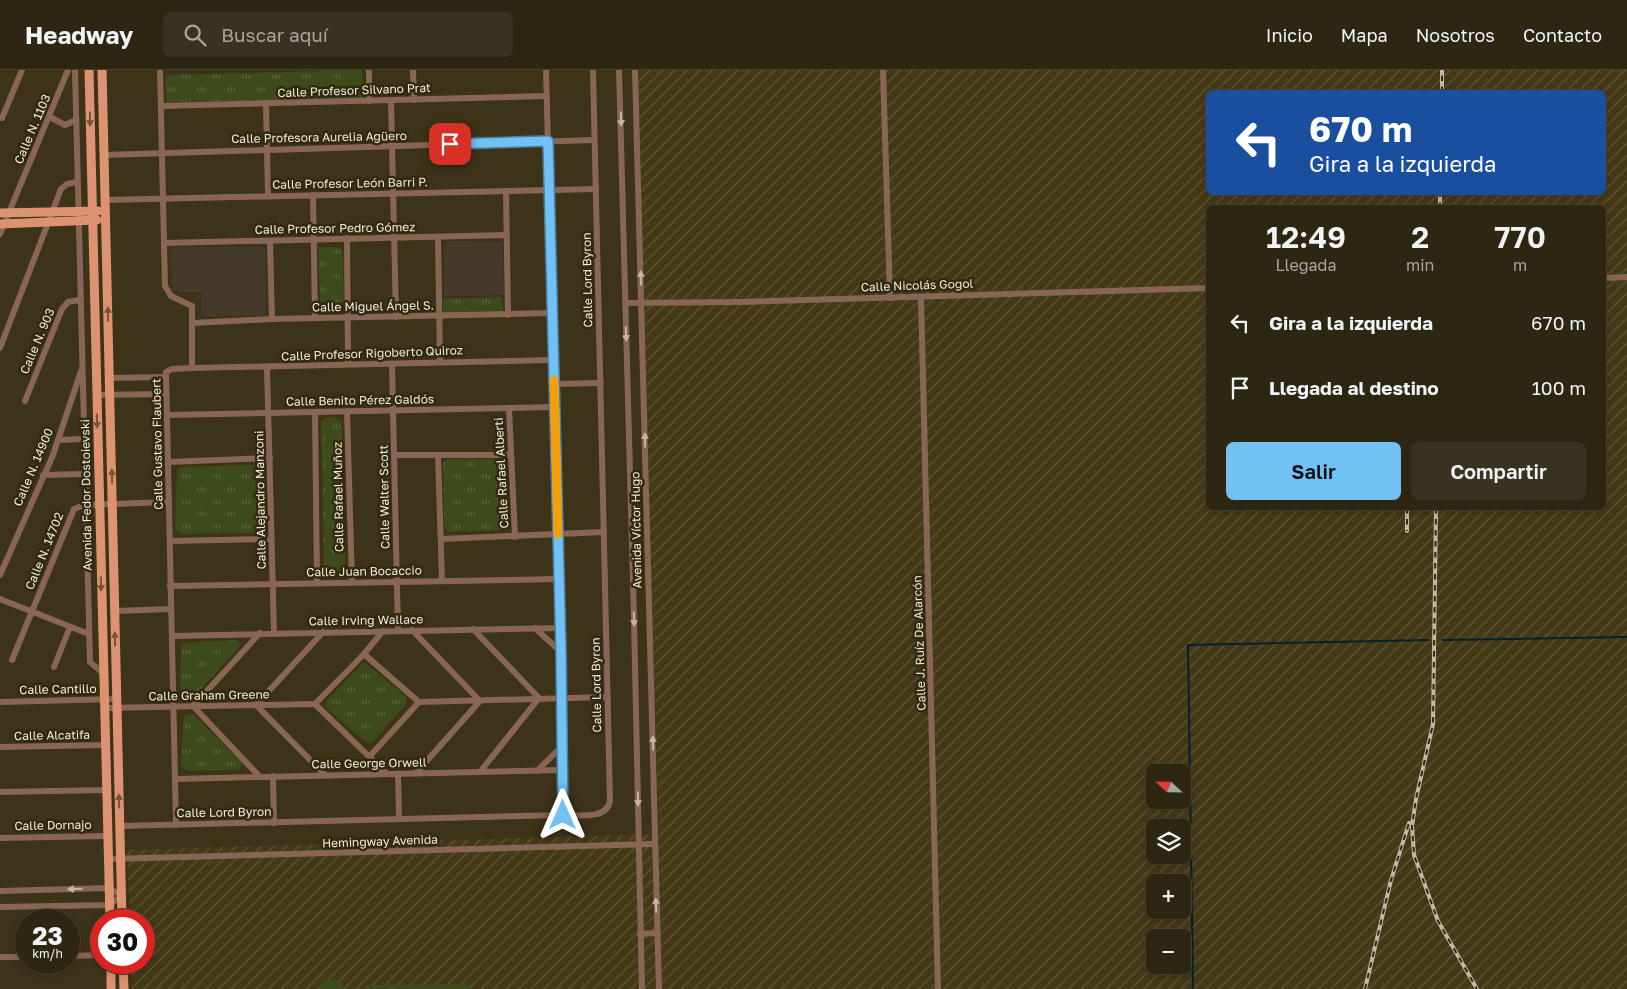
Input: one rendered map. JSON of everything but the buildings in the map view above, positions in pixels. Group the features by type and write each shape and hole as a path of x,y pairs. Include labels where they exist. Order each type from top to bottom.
{"main road":[{"name":"Avenida Fedor Dostoievski","path":"89,70 109,909"},
{"name":"Avenida Fedor Dostoievski","path":"102,70 122,909"},
{"path":"4,213 54,211 78,212 92,216"},
{"path":"2,224 78,222 92,216 106,215"},
{"path":"111,974 112,989"},
{"path":"123,974 124,989"}],"street":[{"path":"2,118 22,70"},
{"name":"Calle N. 1103","path":"0,234 4,213 50,117 68,70"},
{"path":"75,70 79,300 83,367 84,505 90,662 103,673"},
{"path":"160,70 165,286 167,293 192,306 192,368"},
{"path":"369,70 369,101"},
{"path":"413,70 414,100"},
{"path":"546,70 561,628 563,815"},
{"name":"Calle Lord Byron","path":"120,826 563,815 601,813 610,805 593,70"},
{"name":"Avenida Víctor Hugo","path":"619,70 642,989"},
{"name":"Avenida Víctor Hugo","path":"635,70 642,304 653,844 659,989"},
{"path":"883,70 890,298"},
{"name":"Calle Profesor Silvano Prat","path":"161,106 547,96"},
{"path":"391,101 396,317"},
{"path":"266,104 268,196"},
{"path":"50,117 58,124 64,125 76,120"},
{"name":"Calle Profesora Aurelia Agüero","path":"104,154 594,140"},
{"path":"0,348 50,223 61,189 67,184 77,182"},
{"name":"Calle Profesor León Barri P.","path":"105,200 596,189"},
{"path":"506,191 508,315"},
{"path":"313,195 315,318"},
{"name":"Calle Profesor Pedro Gómez","path":"164,243 506,236"},
{"path":"438,237 440,362"},
{"path":"347,238 348,363"},
{"path":"270,240 272,319"},
{"path":"1606,278 1627,277"},
{"name":"Calle Nicolás Gogol","path":"626,303 890,298 1206,288"},
{"name":"Calle J. Ruíz De Alarcón","path":"921,296 938,989"},
{"name":"Calle N. 903","path":"25,401 62,309 68,302 79,300"},
{"name":"Calle Miguel Ángel S.","path":"193,323 272,319 552,313"},
{"name":"Calle Profesor Rigoberto Quiroz","path":"192,368 267,368 348,363 392,364 553,360"},
{"name":"Calle Walter Scott","path":"392,364 398,631"},
{"name":"Calle N. 14900","path":"0,575 58,440 83,367"},
{"name":"Calle Gustavo Flaubert","path":"176,825 166,377 169,370 192,368"},
{"name":"Calle Alejandro Manzoni","path":"267,368 270,413 274,633"},
{"path":"109,378 166,377"},
{"path":"554,384 601,383"},
{"path":"96,395 166,394"},
{"name":"Calle Benito Pérez Galdós","path":"167,415 554,407"},
{"name":"Calle Rafael Alberti","path":"508,408 515,536"},
{"name":"Calle Rafael Muñoz","path":"347,411 352,582"},
{"path":"315,412 317,583"},
{"path":"58,440 83,439"},
{"path":"394,455 510,455"},
{"path":"438,455 442,581"},
{"path":"168,462 270,458"},
{"path":"44,475 84,474"},
{"path":"84,505 169,502"},
{"name":"Calle N. 14702","path":"12,660 70,515 77,506 84,505"},
{"path":"441,540 604,532"},
{"path":"170,541 271,539"},
{"name":"Calle Juan Bocaccio","path":"170,586 272,586 352,582 559,579"},
{"path":"0,599 89,634"},
{"path":"115,611 171,609"},
{"path":"54,667 70,627"},
{"path":"535,628 561,652"},
{"name":"Calle Irving Wallace","path":"172,636 561,628"},
{"path":"473,629 539,698"},
{"path":"412,630 480,701"},
{"path":"383,631 364,654 315,704 387,774"},
{"path":"323,632 256,705 324,775"},
{"path":"260,633 193,706 260,776"},
{"path":"364,654 419,702 608,697"},
{"path":"480,772 539,698"},
{"path":"416,773 480,701"},
{"name":"Calle Cantillo","path":"0,702 104,703"},
{"path":"370,756 419,702"},
{"name":"Calle Graham Greene","path":"104,703 173,706 315,704"},
{"name":"Calle Alcatifa","path":"0,747 105,745"},
{"path":"537,771 562,746"},
{"name":"Calle George Orwell","path":"175,779 563,770"},
{"path":"398,774 399,818"},
{"path":"274,776 274,823"},
{"path":"0,792 106,790"},
{"name":"Calle Dornajo","path":"0,838 107,836"},
{"name":"Hemingway Avenida","path":"108,859 653,844"},
{"path":"0,891 109,888 122,896 109,905 0,907"},
{"path":"640,934 657,933"},
{"path":"0,957 15,957"}],"shaded area":[{"path":"634,70 1627,70 1627,989 132,989 131,974 155,974 155,909 130,909 127,850 659,834"},
{"path":"448,241 502,242 504,295 444,296 444,246"},
{"path":"175,247 265,247 266,313 263,316 202,316 202,292 180,292 172,289 171,250"}],"green space":[{"path":"362,70 363,99 166,102 165,75"},
{"path":"340,247 343,252 344,309 340,312 324,314 320,310 318,248"},
{"path":"502,297 503,313 443,314 443,299"},
{"path":"326,417 337,418 342,423 345,570 341,575 327,576 324,569 321,422"},
{"path":"447,459 502,459 505,462 507,526 503,530 448,532 444,524 443,462"},
{"path":"259,465 263,468 264,529 260,533 181,534 175,529 177,473 179,467"},
{"path":"236,640 241,645 192,699 183,699 180,685 181,643"},
{"path":"364,662 407,697 406,704 372,743 367,743 325,707 326,701"},
{"path":"193,714 243,763 239,770 188,771 181,766 184,715"},
{"path":"323,980 339,980 343,983 343,989 321,989"},
{"path":"470,984 470,989 365,989 365,985"}],"waterway":[{"path":"1443,640 1627,637"},
{"path":"1193,989 1188,645 1429,640"}],"railway":[{"path":"1442,70 1442,90"},
{"path":"1440,195 1440,205"},
{"path":"1407,510 1407,531"},
{"path":"1436,510 1433,724 1416,799 1412,826 1414,855 1438,921 1477,989"},
{"path":"1365,989 1391,880 1409,823"}],"slow traffic":[{"path":"554,380 558,534"}],"route":[{"path":"450,144 548,141 561,652 563,815"}]}
